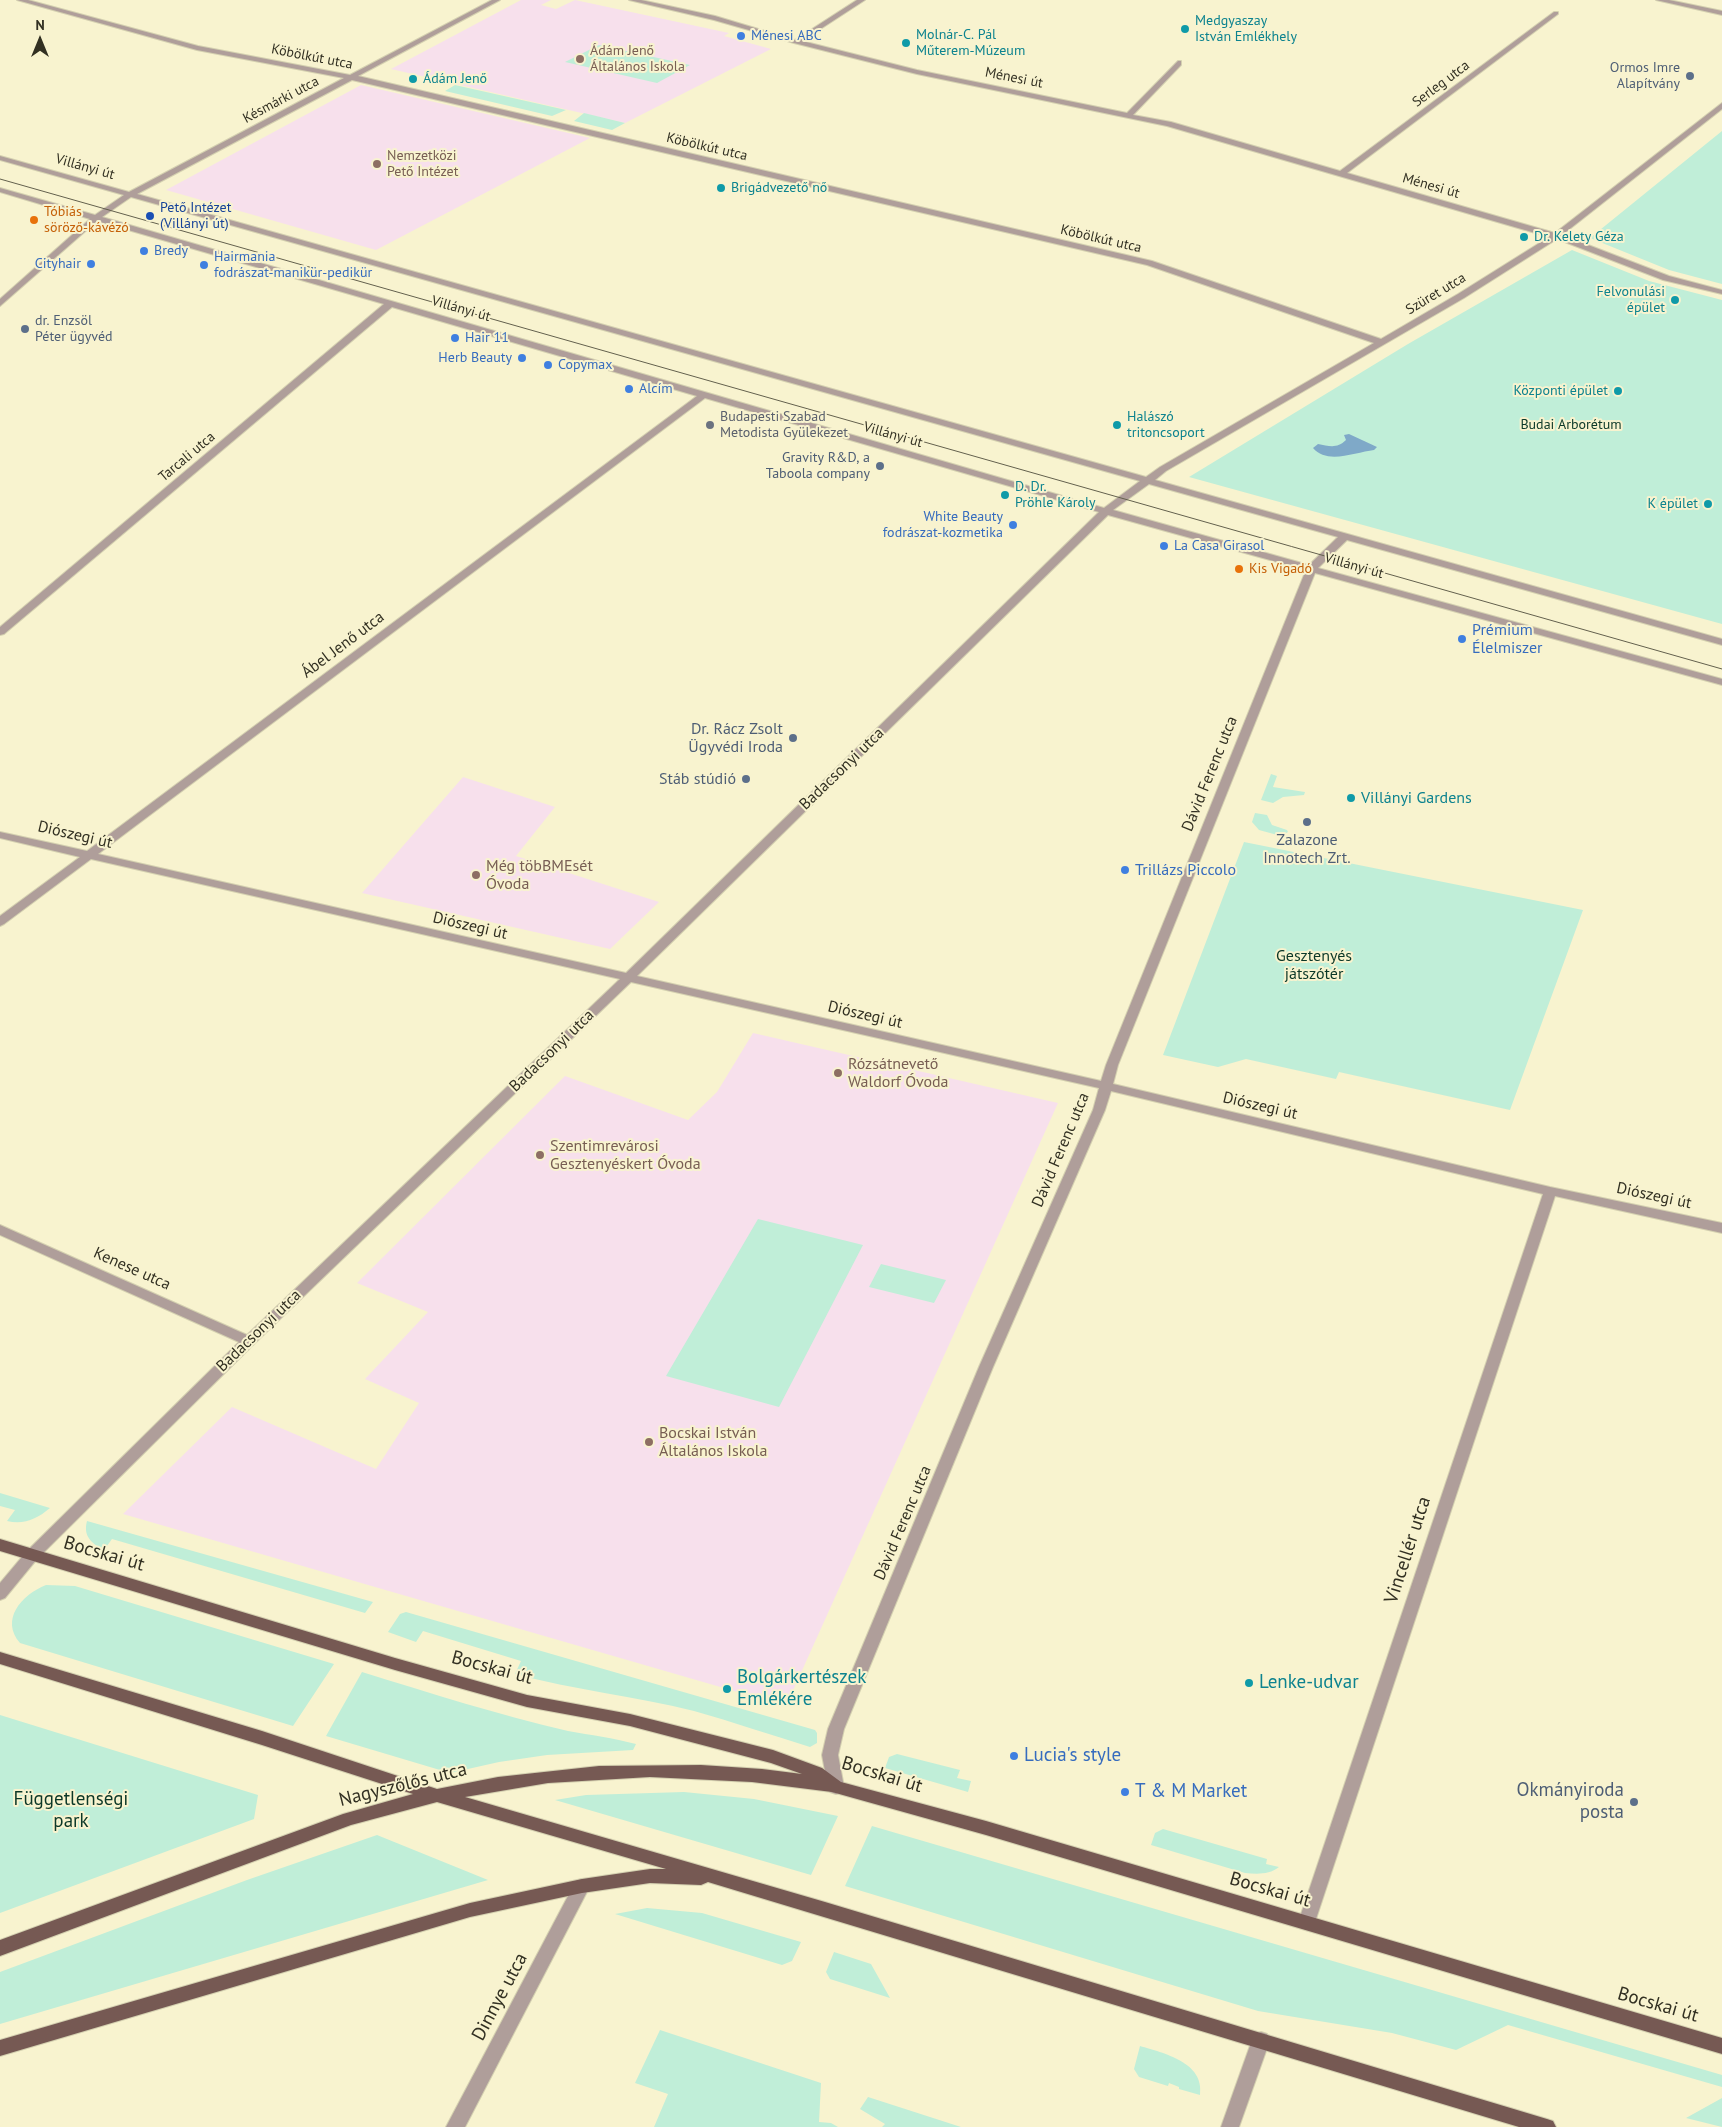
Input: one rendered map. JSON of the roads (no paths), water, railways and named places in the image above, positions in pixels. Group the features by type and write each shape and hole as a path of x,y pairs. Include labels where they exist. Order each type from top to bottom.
{"main road":[{"name":"Bocskai út","path":"0,1545 395,1664 528,1701 630,1720 773,1756 816,1773 836,1786 995,1831 1722,2046"},
{"path":"0,1658 254,1736 436,1795 1547,2127"},
{"name":"Nagyszőlős utca","path":"0,1948 349,1819 436,1795 510,1782 598,1772 682,1771 753,1775 836,1786"},
{"path":"0,2048 490,1905 582,1886 650,1876 718,1878"}],"street":[{"name":"Köbölkút utca","path":"20,0 178,44 352,77 1149,263 1381,342"},
{"name":"Késmárki utca","path":"0,303 95,218 131,194 497,0"},
{"name":"Ménesi út","path":"632,0 715,18 796,42 974,84 1129,115 1253,147 1340,175 1556,236 1658,276 1722,292"},
{"path":"796,42 862,0"},
{"path":"1659,0 1722,13"},
{"name":"Serleg utca","path":"1340,175 1556,13"},
{"path":"1129,115 1178,64"},
{"name":"Szüret utca","path":"1146,480 1381,342 1556,236 1722,105"},
{"name":"Villányi út","path":"0,158 1722,642"},
{"name":"Villányi út","path":"0,190 1106,511 1722,682"},
{"name":"Tarcali utca","path":"0,632 391,303"},
{"name":"Ábel Jenő utca","path":"0,922 705,394"},
{"name":"Badacsonyi utca","path":"0,1594 32,1555 249,1340 628,979 1106,511 1146,480"},
{"name":"Dávid Ferenc utca","path":"836,1786 830,1755 836,1729 986,1367 1099,1110 1112,1065 1312,568 1345,536"},
{"name":"Diószegi út","path":"0,835 1722,1228"},
{"name":"Vincellér utca","path":"1307,1923 1550,1190"},
{"name":"Kenese utca","path":"0,1230 249,1340"},
{"name":"Dinnye utca","path":"455,2127 582,1886"},
{"path":"1230,2127 1261,2040"}],"water":[{"path":"1349,434 1377,447 1374,450 1334,457 1319,453 1313,448 1318,444 1339,445 1346,440 1344,435"}],"tram line":[{"path":"0,179 1722,669"}],"place":[{"name":"Medgyaszay István Emlékhely","path":"1185,29"},
{"name":"Ménesi ABC","path":"741,36"},
{"name":"Molnár-C. Pál Műterem-Múzeum","path":"906,43"},
{"name":"Ádám Jenő Általános Iskola","path":"580,59"},
{"name":"Ormos Imre Alapítvány","path":"1690,76"},
{"name":"Ádám Jenő","path":"413,79"},
{"name":"Nemzetközi Pető Intézet","path":"377,164"},
{"name":"Brigádvezető nő","path":"721,188"},
{"name":"Pető Intézet (Villányi út)","path":"150,216"},
{"name":"Tóbiás söröző-kávézó","path":"34,220"},
{"name":"Dr. Kelety Géza","path":"1524,237"},
{"name":"Bredy","path":"144,251"},
{"name":"Cityhair","path":"91,264"},
{"name":"Hairmania fodrászat-manikür-pedikür","path":"204,265"},
{"name":"Felvonulási épület","path":"1675,300"},
{"name":"dr. Enzsöl Péter ügyvéd","path":"25,329"},
{"name":"Hair 11","path":"455,338"},
{"name":"Herb Beauty","path":"522,358"},
{"name":"Copymax","path":"548,365"},
{"name":"Alcím","path":"629,389"},
{"name":"Központi épület","path":"1618,391"},
{"name":"Budapesti Szabad Metodista Gyülekezet","path":"710,425"},
{"name":"Halászó tritoncsoport","path":"1117,425"},
{"name":"Gravity R&D, a Taboola company","path":"880,466"},
{"name":"D. Dr. Pröhle Károly","path":"1005,495"},
{"name":"K épület","path":"1708,504"},
{"name":"White Beauty fodrászat-kozmetika","path":"1013,525"},
{"name":"La Casa Girasol","path":"1164,546"},
{"name":"Kis Vigadó","path":"1239,569"},
{"name":"Prémium Élelmiszer","path":"1462,639"},
{"name":"Dr. Rácz Zsolt Ügyvédi Iroda","path":"793,738"},
{"name":"Stáb stúdió","path":"746,779"},
{"name":"Villányi Gardens","path":"1351,798"},
{"name":"Zalazone Innotech Zrt.","path":"1307,822"},
{"name":"Trillázs Piccolo","path":"1125,870"},
{"name":"Még töbBMEsét Óvoda","path":"476,875"},
{"name":"Rózsátnevető Waldorf Óvoda","path":"838,1073"},
{"name":"Szentimrevárosi Gesztenyéskert Óvoda","path":"540,1155"},
{"name":"Bocskai István Általános Iskola","path":"649,1442"},
{"name":"Lenke-udvar","path":"1249,1683"},
{"name":"Bolgárkertészek Emlékére","path":"727,1689"},
{"name":"Lucia's style","path":"1014,1756"},
{"name":"T & M Market","path":"1125,1792"},
{"name":"Okmányiroda posta","path":"1634,1802"}],"park label":[{"name":"Budai Arborétum","path":"1571,425"},
{"name":"Gesztenyés játszótér","path":"1314,965"},
{"name":"Függetlenségi park","path":"71,1811"}]}
